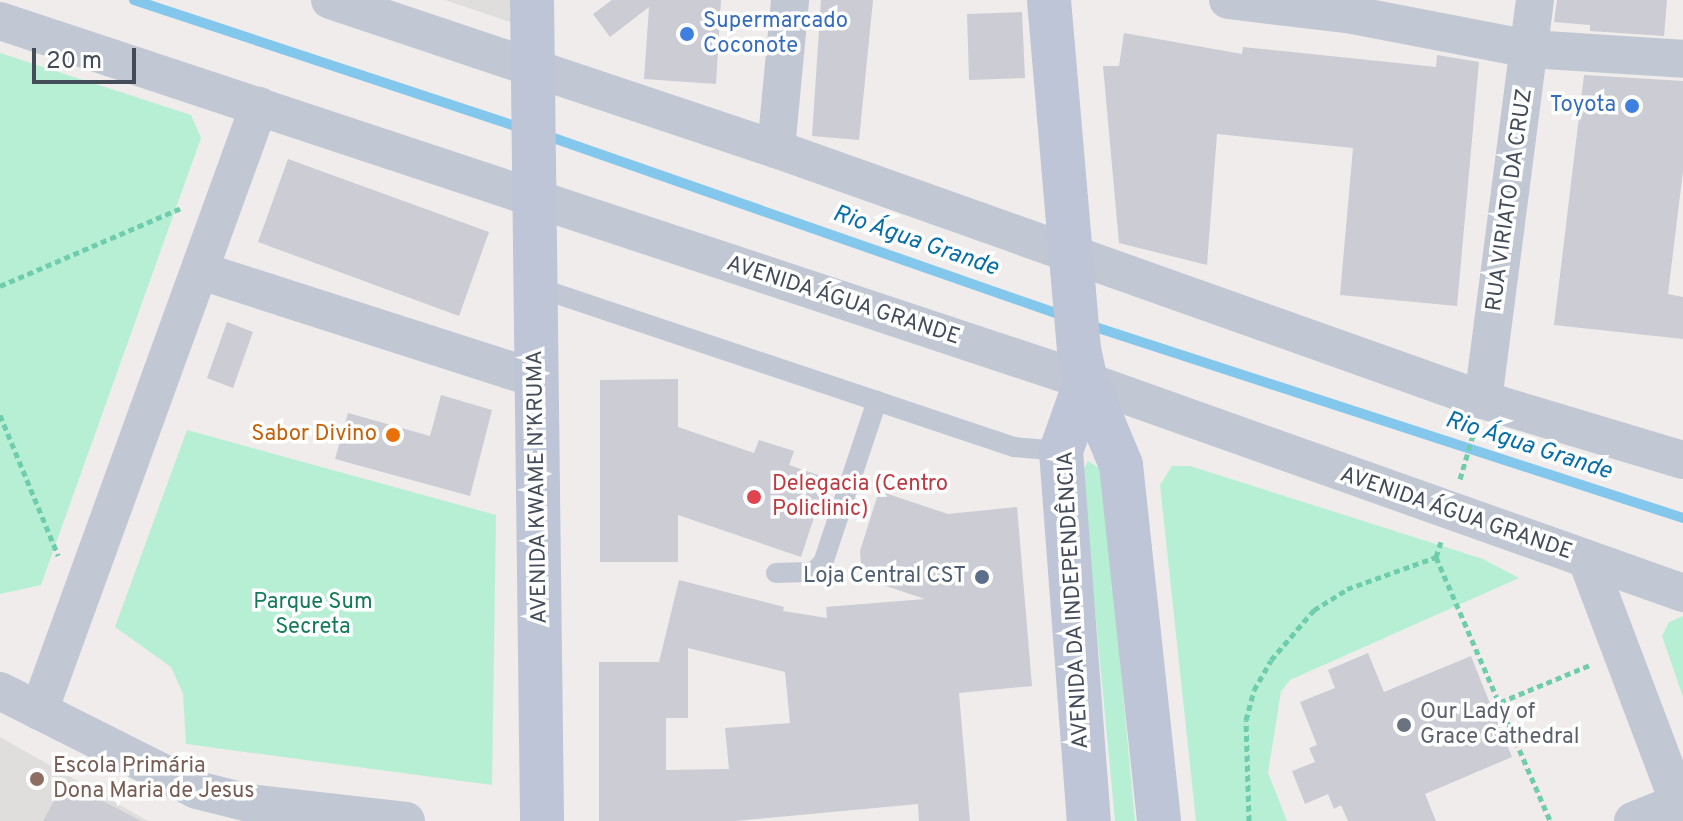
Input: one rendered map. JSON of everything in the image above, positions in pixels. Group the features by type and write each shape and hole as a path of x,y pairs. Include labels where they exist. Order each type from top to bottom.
{"street":[{"path":"330,0 533,85 776,149 1072,269 1483,400 1683,460"},
{"name":"AVENIDA KWAME N’KRUMA","path":"532,0 542,821"},
{"path":"776,149 790,0"},
{"name":"AVENIDA DA INDEPENDÊNCIA","path":"1049,0 1083,365 1061,451 1089,821"},
{"path":"1228,0 1353,7 1530,49 1683,59"},
{"name":"RUA VIRIATO DA CRUZ","path":"1483,400 1535,0"},
{"name":"AVENIDA ÁGUA GRANDE","path":"0,21 534,199 1083,365 1450,513 1683,593"},
{"path":"39,711 259,106"},
{"path":"201,271 537,379"},
{"path":"1083,365 1121,465 1159,821"},
{"path":"1587,560 1620,652 1681,802 1633,821"},
{"path":"0,691 197,790 249,803 406,821"}],"lane":[{"path":"536,287 1014,447 1061,451"},
{"path":"776,573 813,572 823,563 877,401"}],"path":[{"path":"0,286 231,186"},
{"path":"1483,400 1436,557 1502,702 1550,821"},
{"path":"0,415 78,604"},
{"path":"1249,821 1246,720 1254,690 1271,660 1325,603 1347,589 1436,557"},
{"path":"1491,706 1620,652"}],"shaded area":[{"path":"445,0 515,0 516,24"},
{"name":"Escola Primária Dona Maria de Jesus","path":"0,737 148,821 0,821"}],"green space":[{"path":"0,53 191,115 201,138 41,585 0,594"},
{"name":"Parque Sum Secreta","path":"187,430 496,515 492,785 186,744 183,694 171,667 115,627"},
{"path":"1088,461 1102,470 1135,821 1115,821 1082,472"},
{"path":"1172,466 1190,466 1483,559 1519,578 1290,680 1281,691 1268,773 1287,821 1196,821 1160,485"},
{"path":"1683,616 1683,697 1662,636 1669,622"}],"building":[{"path":"612,0 721,0 716,84 644,79 649,7 610,37 593,14"},
{"path":"821,0 873,0 859,140 812,136"},
{"path":"1557,0 1667,0 1664,36 1590,31 1590,25 1554,22"},
{"path":"1022,12 1025,78 969,80 967,14"},
{"path":"1124,33 1242,54 1243,47 1436,67 1437,55 1479,62 1457,306 1340,295 1353,148 1217,134 1207,265 1119,243 1103,66 1119,66"},
{"path":"1584,75 1683,81 1683,171 1668,294 1683,297 1683,339 1554,325"},
{"path":"288,159 489,232 459,316 258,242"},
{"path":"227,322 253,332 233,388 207,378"},
{"path":"678,379 678,427 754,453 759,440 794,451 789,465 827,478 801,557 678,515 678,562 600,562 600,380"},
{"path":"441,395 492,410 470,496 335,459 348,413 430,436"},
{"path":"879,491 948,514 1017,507 1032,686 959,693 970,821 919,821 918,804 735,821 599,821 599,662 659,662 679,580 784,607 783,611 827,618 826,607 925,599 862,578 860,551","holes":["688,648 785,672 790,723 725,728 729,769 666,770 666,718 688,718"]},
{"name":"Our Lady of Grace Cathedral","path":"1368,653 1384,692 1471,656 1512,757 1425,794 1436,821 1348,821 1341,805 1334,809 1328,794 1305,804 1292,771 1315,762 1309,748 1317,745 1300,702 1335,688 1328,670"},
{"path":"65,781 141,821 43,821"}],"waterway":[{"name":"Rio Água Grande","path":"134,0 523,129"},
{"name":"Rio Água Grande","path":"542,134 1064,316"},
{"name":"Rio Água Grande","path":"1086,324 1683,518"}],"place":[{"name":"Supermarcado Coconote","path":"687,34"},
{"name":"Toyota","path":"1632,106"},
{"name":"Sabor Divino","path":"393,435"},
{"name":"Delegacia (Centro Policlinic)","path":"754,497"},
{"name":"Loja Central CST","path":"982,577"},
{"name":"Our Lady of Grace Cathedral","path":"1404,725"},
{"name":"Escola Primária Dona Maria de Jesus","path":"37,779"}]}
